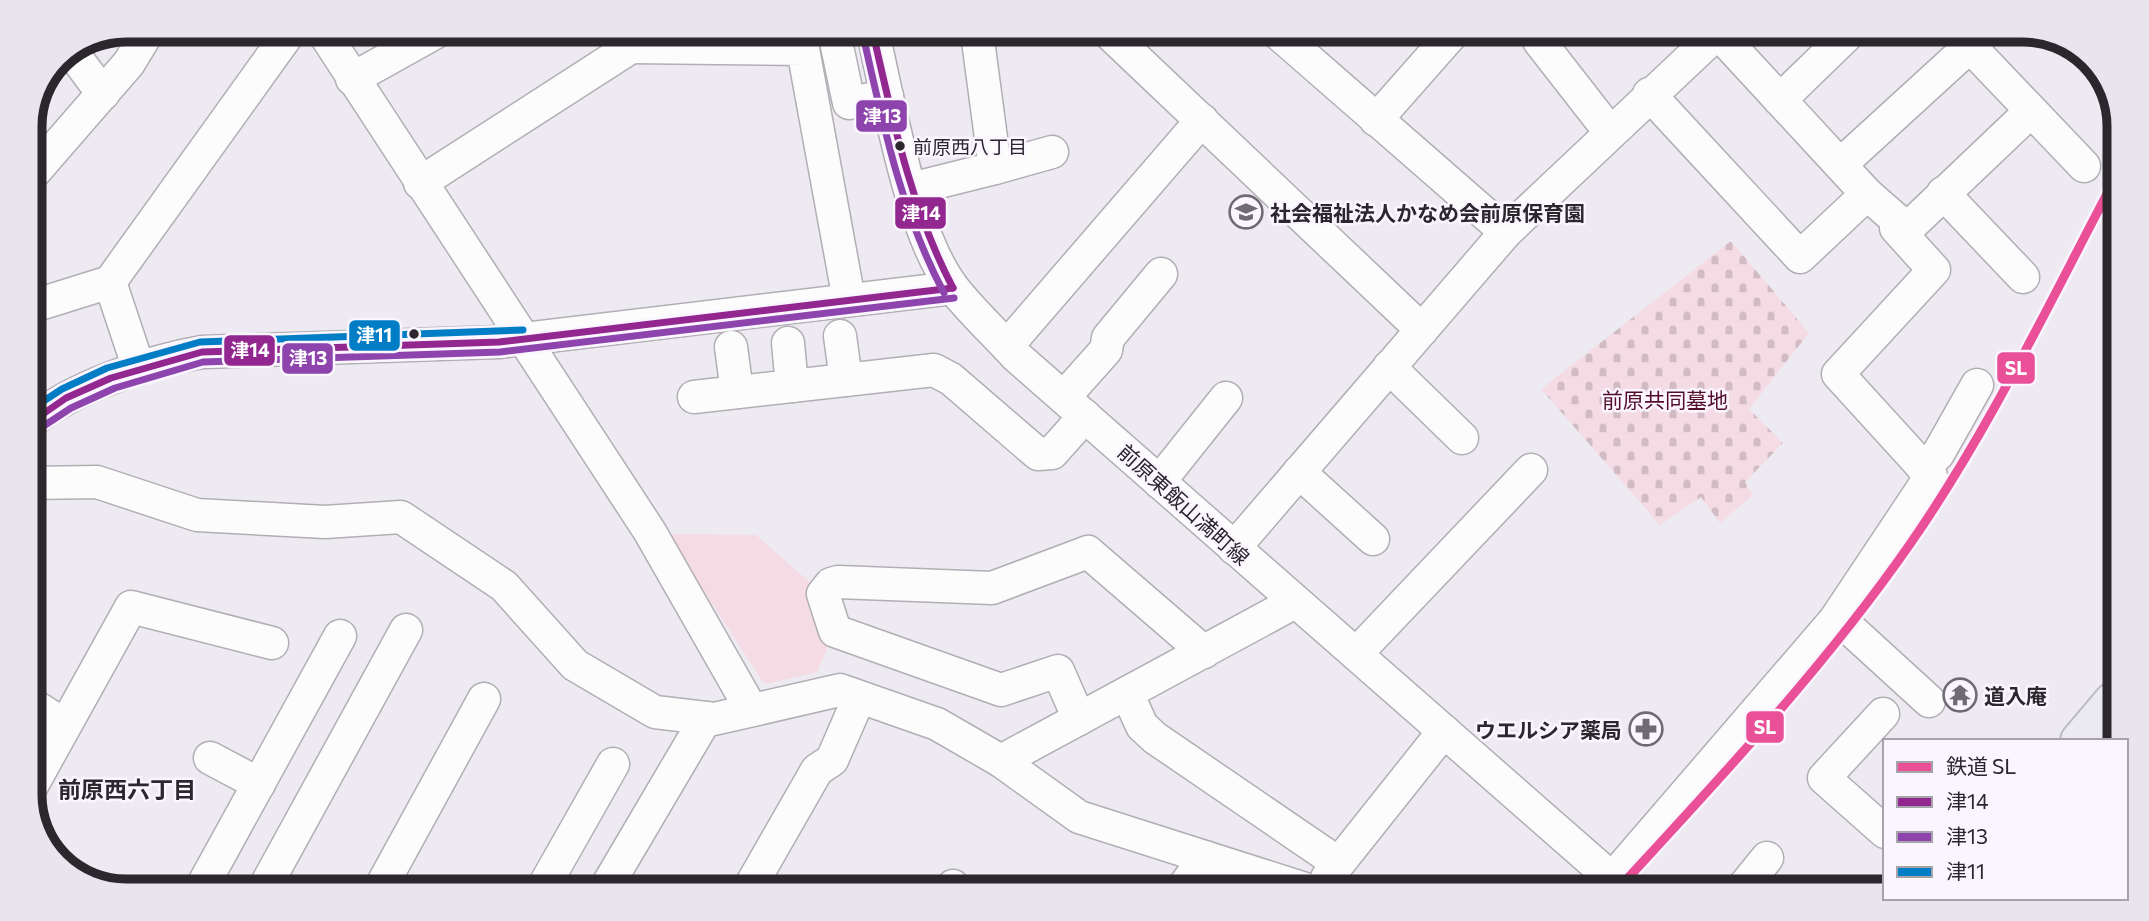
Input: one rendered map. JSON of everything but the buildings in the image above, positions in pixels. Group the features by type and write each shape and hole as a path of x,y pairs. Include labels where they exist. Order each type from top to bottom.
{"highway":[{"path":"2082,739 2107,709"}],"street":[{"path":"42,163 128,64 142,42"},
{"path":"42,303 110,282 282,42"},
{"path":"331,42 352,79 650,532 751,709"},
{"path":"352,79 418,42"},
{"path":"420,183 623,42"},
{"path":"680,42 803,49 849,300"},
{"path":"836,42 849,103 887,96"},
{"name":"前原東飯山満町線","path":"875,42 911,189 938,262 953,288 1007,346 1074,407 1613,879"},
{"path":"977,42 995,167"},
{"path":"1119,42 1422,330"},
{"path":"1294,42 1376,120 1506,232"},
{"path":"1376,120 1445,42"},
{"path":"1540,42 1610,132"},
{"path":"1234,548 1506,232 1649,94 1707,42"},
{"path":"1727,42 1867,194 1907,229 2031,111"},
{"path":"1780,100 1840,42"},
{"path":"1841,164 1968,42"},
{"path":"1972,42 2031,111 2084,166"},
{"path":"77,58 103,94"},
{"path":"1649,94 1800,257 1867,194"},
{"path":"1007,346 1202,120"},
{"path":"911,189 1052,152"},
{"path":"1943,192 2023,277"},
{"path":"1623,879 1835,620 1931,476 1838,374 1934,270 1896,228 1901,224"},
{"path":"694,397 934,370 951,379 1038,454 1052,453 1105,350 1108,338 1160,274"},
{"path":"110,282 139,369"},
{"path":"42,415 79,392 172,357 202,352 523,340 953,288"},
{"path":"840,336 846,380"},
{"path":"788,344 792,386"},
{"path":"731,347 737,392"},
{"path":"1389,367 1462,439"},
{"path":"1923,468 1938,454 1978,385"},
{"path":"1159,482 1226,398"},
{"path":"1356,654 1531,470"},
{"path":"1299,472 1373,539"},
{"path":"42,484 97,482 197,514 325,522 401,517 504,586 575,665 654,712 706,718 840,690 937,724 1001,761 1079,817 1274,879"},
{"path":"1079,719 1058,671 1001,690 835,631 823,594 825,589 838,582 992,588 1088,552 1204,652"},
{"path":"1001,761 1295,602"},
{"path":"42,766 131,607 272,643"},
{"path":"1835,620 1848,627 1928,701"},
{"path":"269,879 406,630"},
{"path":"206,879 340,636"},
{"path":"1127,693 1142,726 1156,738 1338,863"},
{"path":"756,879 819,792 817,770 832,760 859,698"},
{"path":"385,879 484,699"},
{"path":"42,711 64,725"},
{"path":"1883,714 1824,778 1883,830"},
{"path":"611,879 706,718"},
{"path":"1326,879 1444,731"},
{"path":"210,758 259,784"},
{"path":"548,879 613,764"},
{"path":"1189,879 1205,857"},
{"path":"1750,879 1767,858"}],"green space":[{"name":"前原共同墓地","path":"1731,241 1809,333 1749,409 1783,443 1745,482 1753,495 1720,523 1701,497 1660,525 1541,389"},
{"path":"667,534 756,535 813,585 808,590 831,640 817,672 766,684 763,682"}],"rail line":[{"name":"SL","path":"1627,879 1805,680 1841,637 1908,547 1938,503 1993,410 2107,194"}],"transit line":[{"name":"津13","path":"865,42 886,134 905,199 916,231 944,293"},
{"name":"津14","path":"875,42 905,164 926,227 953,288"},
{"name":"津14","path":"42,415 66,398 111,378 202,352 499,342 953,288"},
{"name":"津13","path":"42,427 71,408 115,388 203,362 500,352 954,298"},
{"name":"津11","path":"42,402 62,389 107,368 200,342 523,330"}],"place":[{"name":"前原西八丁目","path":"900,146"},
{"name":"社会福祉法人かなめ会前原保育園","path":"1246,212"},
{"name":"道入庵","path":"1960,695"},
{"name":"ウエルシア薬局","path":"1646,729"}],"district":[{"name":"前原西六丁目","path":"127,789"}]}
